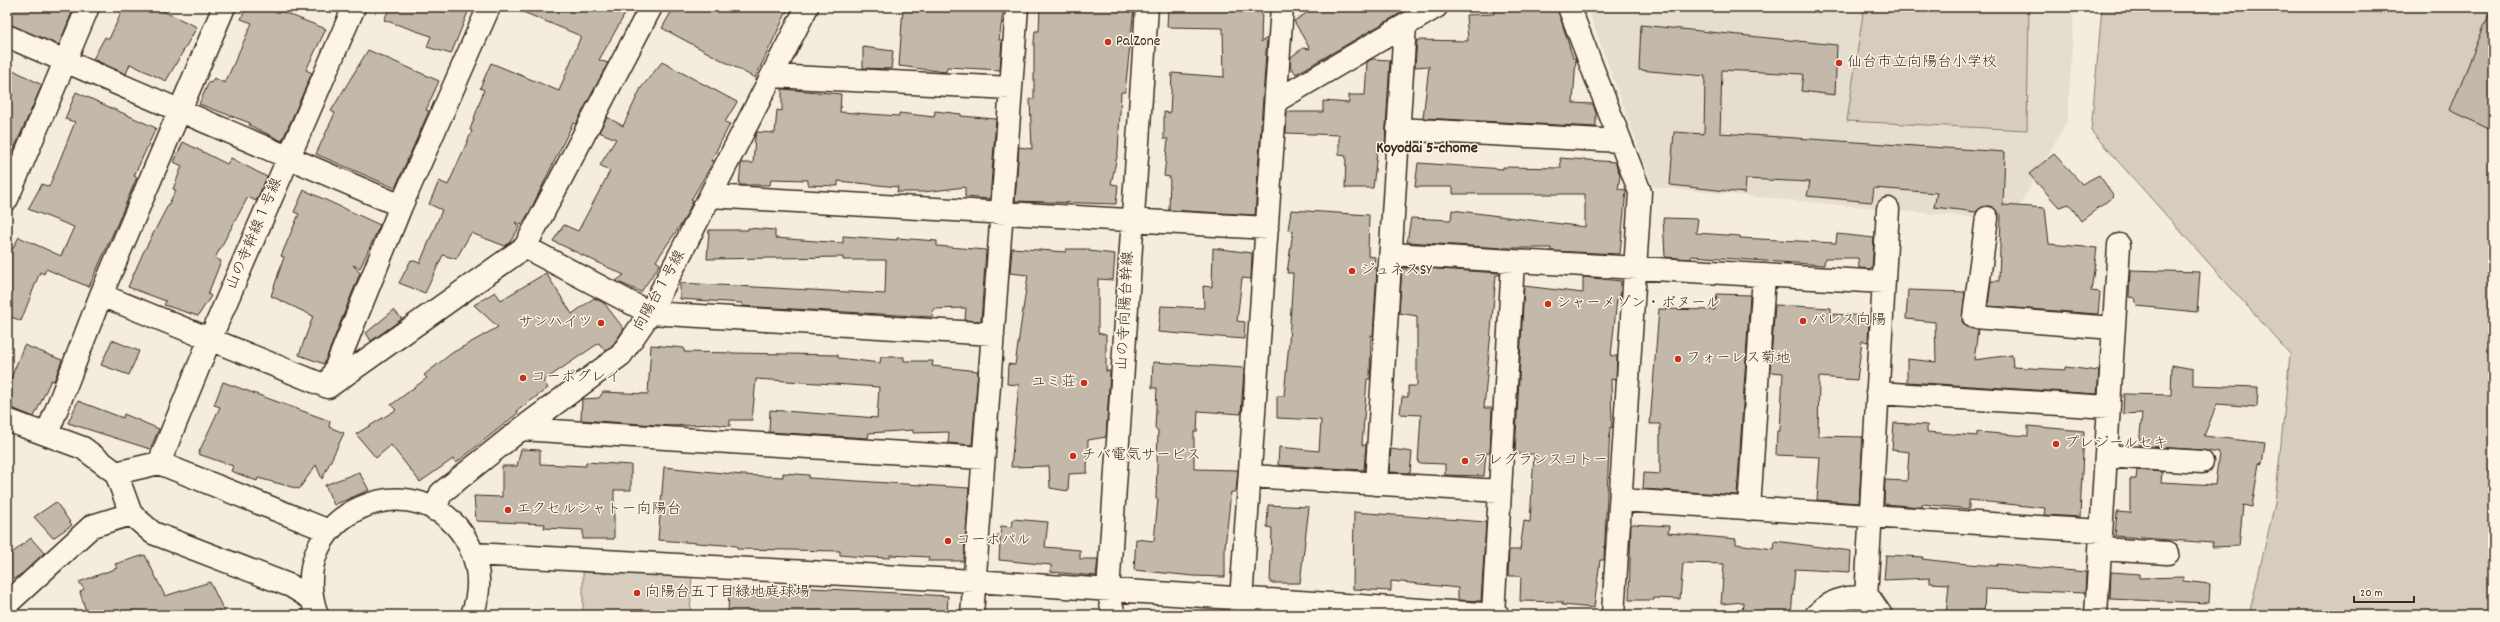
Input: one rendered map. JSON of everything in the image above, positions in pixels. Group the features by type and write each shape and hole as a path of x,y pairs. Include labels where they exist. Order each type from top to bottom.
{"street":[{"path":"7,199 88,7"},
{"path":"47,434 101,295 224,7"},
{"name":"山の寺幹線１号線","path":"159,463 288,156 354,7"},
{"path":"328,387 401,206 488,7"},
{"path":"328,387 525,247 651,7"},
{"name":"向陽台１号線","path":"435,510 442,493 521,429 621,355 650,313 807,7"},
{"path":"972,615 1017,7"},
{"name":"山の寺向陽台幹線","path":"1114,615 1108,591 1147,7"},
{"path":"1241,607 1282,7"},
{"path":"1276,101 1436,7"},
{"path":"1569,7 1640,192 1637,268 1613,615"},
{"path":"1376,484 1405,25"},
{"path":"7,36 65,59 181,109 401,206"},
{"path":"772,76 1011,88"},
{"path":"1398,129 1620,141"},
{"path":"710,196 1267,228"},
{"path":"1866,598 1888,209"},
{"path":"1987,218 1974,317 2114,328"},
{"path":"2096,615 2119,245"},
{"path":"525,247 650,313 993,334"},
{"path":"1391,254 1884,282"},
{"path":"1494,615 1513,261"},
{"path":"1749,508 1764,275"},
{"path":"101,295 328,387"},
{"path":"1877,393 2109,407"},
{"path":"7,420 83,448 116,473 131,514 153,533 291,586 315,607"},
{"path":"521,429 983,458"},
{"path":"2106,456 2202,462"},
{"path":"116,473 159,463 329,531"},
{"path":"1250,476 1500,491"},
{"path":"315,607 310,581 313,563 319,546 329,531 346,515 374,503 390,500 413,502 435,510 451,521 464,536 474,554 479,576 477,599 472,615"},
{"path":"1621,500 1870,516 2100,540 2168,553"},
{"path":"7,604 92,526 131,514"},
{"path":"474,554 974,581 1108,591 1241,607 1498,615"},
{"path":"1816,615 1825,607 1852,596 1870,599 1881,615"}],"shaded area":[{"name":"仙台市立向陽台小学校","path":"1587,7 2074,7 2068,119 2011,221 1653,187"},
{"path":"1864,7 2029,7 2027,130 1847,121"},
{"path":"2102,7 2493,7 2493,615 2249,615 2275,503 2290,354 2091,131"},
{"name":"向陽台五丁目緑地庭球場","path":"583,572 692,575 690,615 583,612"}],"building":[{"path":"7,7 74,7 59,45 7,24"},
{"path":"124,7 154,7 197,27 166,81 130,64 126,74 93,59 105,37 109,39"},
{"path":"247,7 270,7 326,29 306,70 312,73 282,141 249,125 250,123 199,104 209,82 211,83 214,78 225,83 252,23 241,19"},
{"path":"390,7 470,7 451,54 427,47 431,36 384,20"},
{"path":"511,7 629,7 599,60 608,63 576,124 573,123 529,213 521,225 515,222 519,228 510,242 505,246 471,233 456,259 443,255 425,293 399,283 411,260 420,263 442,210 429,204 439,181 448,185 472,131 470,130 484,90 480,88 491,63 559,91 581,36"},
{"path":"674,7 789,7 755,78 662,28"},
{"path":"903,7 1004,7 999,40 1002,40 1000,70 947,67 946,72 899,66"},
{"path":"1040,7 1134,7 1125,92 1121,92 1118,152 1111,184 1118,185 1116,204 1015,201 1019,147 1032,149 1030,99 1034,99 1034,43 1035,31 1039,31"},
{"path":"1168,7 1262,7 1261,42 1267,38 1255,215 1169,210 1170,177 1164,176 1168,139 1164,139 1164,112 1170,113 1172,73 1224,77 1223,28 1167,27"},
{"path":"1316,7 1411,7 1296,74 1290,66 1291,57 1303,48 1310,49 1294,21"},
{"path":"1494,7 1557,7 1573,58 1576,59 1573,103 1593,104 1596,113 1596,127 1423,118 1429,66 1415,67 1417,40 1468,41 1466,15 1494,14"},
{"path":"2493,7 2493,131 2450,110"},
{"path":"1641,25 1837,45 1835,95 1801,91 1803,74 1722,70 1720,133 2005,152 2003,205 2045,208 2049,244 2097,248 2091,291 2100,292 2098,314 1988,306 1991,281 1999,281 2001,215 1989,206 1982,207 1976,212 1934,207 1937,193 1874,188 1872,202 1807,196 1810,182 1746,179 1745,193 1670,185 1674,132 1704,134 1705,76 1639,70"},
{"path":"863,47 893,51 891,69 863,68"},
{"path":"368,50 439,81 426,110 429,111 395,188 316,154 335,113 331,111"},
{"path":"1372,59 1390,60 1385,144 1378,144 1373,188 1345,188 1346,156 1339,155 1339,135 1286,133 1287,112 1323,112 1323,101 1349,103 1349,95 1365,95 1367,62"},
{"path":"662,62 737,102 725,122 730,124 711,161 714,161 691,200 693,201 684,220 656,261 660,264 641,292 616,281 624,275 553,241 564,225 578,231 610,171 600,165 616,139 599,132 607,117 623,126 641,88"},
{"path":"15,71 42,85 7,165 7,77"},
{"path":"782,89 841,94 840,112 899,116 899,113 934,117 935,111 961,114 961,116 996,119 990,199 965,197 965,187 924,192 897,192 898,187 838,181 838,186 808,185 808,180 771,179 770,185 739,185 741,163 753,163 755,137 757,132 775,133 777,110 782,111"},
{"path":"76,92 156,128 134,176 137,177 89,287 46,269 44,274 40,272 21,321 7,315 7,259 19,237 61,256 74,227 28,209 42,184 49,187 75,122 65,119"},
{"path":"183,142 227,164 231,158 267,177 256,201 248,197 215,258 221,261 208,294 211,296 198,316 164,305 166,301 128,287 143,253 176,190 173,189 182,166 174,162"},
{"path":"2054,154 2082,184 2099,175 2114,196 2081,221 2069,204 2059,207 2029,174"},
{"path":"1560,158 1615,162 1620,175 1618,189 1626,190 1620,254 1551,251 1551,248 1503,248 1407,242 1411,218 1451,220 1452,210 1585,227 1585,194 1453,194 1453,187 1415,187 1418,163 1503,169 1503,167 1561,168"},
{"path":"304,190 380,225 360,268 353,265 360,273 324,364 299,355 313,316 271,296 284,257 281,256 299,214 294,212"},
{"path":"1291,210 1369,215 1368,256 1375,257 1373,268 1377,268 1373,336 1371,335 1370,379 1367,379 1362,445 1366,445 1364,470 1278,465 1279,447 1319,451 1321,420 1277,418 1277,396 1284,396 1289,342 1293,273 1287,273 1293,231 1288,230"},
{"path":"1663,218 1698,219 1696,233 1740,236 1740,238 1836,243 1837,234 1874,238 1872,269 1859,268 1858,258 1825,258 1824,265 1691,256 1691,259 1665,257"},
{"path":"748,228 775,230 775,238 843,243 843,236 897,240 897,238 937,241 937,246 986,250 981,321 965,320 966,308 933,309 932,317 742,306 742,303 680,299 680,283 885,294 886,260 843,260 843,257 707,259 709,230 748,230"},
{"path":"1012,248 1066,252 1066,249 1090,249 1089,251 1115,254 1113,280 1098,279 1098,333 1106,335 1106,371 1110,371 1106,437 1088,440 1087,473 1069,474 1068,491 1050,488 1049,466 1011,467 1019,385 1007,384 1008,364 1015,365 1028,275 1010,273"},
{"path":"1213,248 1252,253 1251,279 1242,278 1237,321 1245,322 1244,339 1158,332 1161,306 1204,308 1203,286 1212,287"},
{"path":"1407,267 1500,273 1500,275 1496,275 1484,408 1492,408 1490,453 1486,453 1484,476 1445,475 1445,464 1418,463 1421,415 1400,414 1402,397 1408,397 1408,386 1417,386 1417,316 1399,313 1402,269 1407,269"},
{"path":"2130,270 2200,272 2197,312 2137,306 2135,298 2129,297"},
{"path":"546,273 572,314 594,298 604,303 624,329 612,346 605,351 599,343 543,381 548,388 517,411 518,413 456,463 453,459 420,482 391,445 376,458 356,434 396,410 391,405 427,378 424,375 452,353 498,327 474,305 495,292 501,300"},
{"path":"1583,277 1621,281 1620,299 1617,299 1611,356 1617,356 1616,380 1611,379 1612,428 1610,427 1604,560 1600,560 1594,608 1562,605 1562,602 1520,601 1521,576 1508,576 1509,550 1520,550 1524,521 1530,522 1534,454 1515,454 1524,286 1583,293"},
{"path":"1908,290 1965,292 1962,322 1967,327 1978,330 1974,360 2012,355 2013,367 2065,370 2065,367 2099,371 2097,394 1907,382 1907,359 1936,362 1935,322 1906,319"},
{"path":"1717,294 1750,295 1737,495 1643,489 1644,473 1660,474 1660,424 1650,424 1659,309 1715,310"},
{"path":"1775,305 1831,308 1831,314 1869,316 1868,342 1862,341 1857,380 1819,377 1818,436 1863,437 1859,503 1817,500 1820,457 1776,455 1777,431 1780,431 1783,373 1770,372"},
{"path":"394,310 402,319 371,341 366,333"},
{"path":"112,340 139,351 129,375 101,365"},
{"path":"24,345 62,360 54,381 51,380 34,417 7,406 7,380 10,381"},
{"path":"651,345 684,348 684,352 838,355 838,358 880,363 881,357 904,357 904,361 933,361 932,366 978,371 972,445 948,443 949,432 913,433 913,430 869,433 868,438 769,432 770,410 877,418 879,387 756,379 752,420 730,420 730,426 712,424 672,426 581,420 582,399 599,398 603,392 648,394"},
{"path":"1153,362 1244,368 1241,414 1198,411 1197,432 1194,432 1194,469 1238,470 1236,492 1231,492 1225,547 1225,577 1193,576 1134,570 1136,539 1154,541 1158,499 1156,499 1158,430 1155,429 1157,388 1152,388"},
{"path":"2172,365 2193,369 2193,385 2258,387 2257,407 2217,404 2204,436 2265,443 2262,464 2259,463 2252,507 2243,505 2239,546 2212,547 2213,543 2115,536 2117,512 2130,513 2130,479 2136,479 2137,470 2162,472 2161,482 2215,485 2219,453 2203,450 2139,446 2142,413 2123,414 2124,394 2171,395"},
{"path":"223,382 330,421 329,427 344,433 322,479 316,465 299,489 258,478 257,481 231,471 233,466 198,454 220,407 214,405"},
{"path":"78,401 123,418 124,414 159,429 150,449 68,423"},
{"path":"1894,423 1927,425 1927,432 1977,436 1977,432 2028,436 2028,426 2084,431 2080,517 2044,515 2045,508 1969,500 1969,509 1923,504 1922,507 1884,504 1885,480 1907,481 1909,452 1892,450"},
{"path":"521,449 540,450 540,464 586,466 586,462 631,465 631,490 614,490 614,539 583,539 583,530 544,528 545,524 476,521 474,496 502,497 502,466 517,466"},
{"path":"1391,449 1412,452 1410,473 1389,472"},
{"path":"664,467 742,475 783,477 783,473 809,475 809,478 969,488 964,561 928,561 929,557 890,555 890,558 862,557 840,555 840,551 737,549 737,546 658,540"},
{"path":"359,472 369,490 334,505 325,485"},
{"path":"56,502 72,525 53,538 34,517"},
{"path":"1268,505 1309,507 1300,583 1270,583 1272,528 1267,527"},
{"path":"1354,512 1486,522 1481,601 1458,600 1458,588 1391,581 1391,591 1353,589"},
{"path":"1013,519 1048,522 1045,547 1080,550 1080,559 1098,559 1096,576 1051,572 1051,565 999,560 1001,526 1012,527"},
{"path":"1631,524 1669,526 1668,533 1736,539 1736,544 1774,549 1775,541 1851,551 1850,572 1795,569 1791,615 1742,615 1743,602 1721,604 1724,564 1683,563 1680,599 1654,598 1654,600 1629,600"},
{"path":"31,538 44,553 23,573 7,583 7,557"},
{"path":"145,555 165,596 210,582 226,615 87,615 80,592 84,589 79,582 117,568 115,564"},
{"path":"1886,555 1923,557 1922,559 1956,563 1997,566 1997,564 2086,572 2085,593 1985,589 1984,615 1946,615 1949,584 1930,583 1930,578 1884,580"},
{"path":"2111,572 2140,574 2140,578 2183,577 2183,581 2210,584 2209,603 2110,599"},
{"path":"794,587 948,596 947,615 728,615 729,588 794,594"}],"place":[{"name":"PalZone","path":"1108,42"},
{"name":"仙台市立向陽台小学校","path":"1839,63"},
{"name":"ジュネスSY","path":"1352,271"},
{"name":"シャーメゾン・ボヌール","path":"1548,304"},
{"name":"パレス向陽","path":"1803,321"},
{"name":"サンハイツ","path":"601,323"},
{"name":"フォーレス菊地","path":"1678,359"},
{"name":"コーポグレイ","path":"523,378"},
{"name":"ユミ荘","path":"1084,383"},
{"name":"プレジールセキ","path":"2056,444"},
{"name":"チバ電気サービス","path":"1073,456"},
{"name":"フレグランスコトー","path":"1465,461"},
{"name":"エクセルシャトー向陽台","path":"508,510"},
{"name":"コーポパル","path":"948,541"},
{"name":"向陽台五丁目緑地庭球場","path":"637,593"}],"district":[{"name":"Koyodai 5-chome","path":"1427,148"}]}
